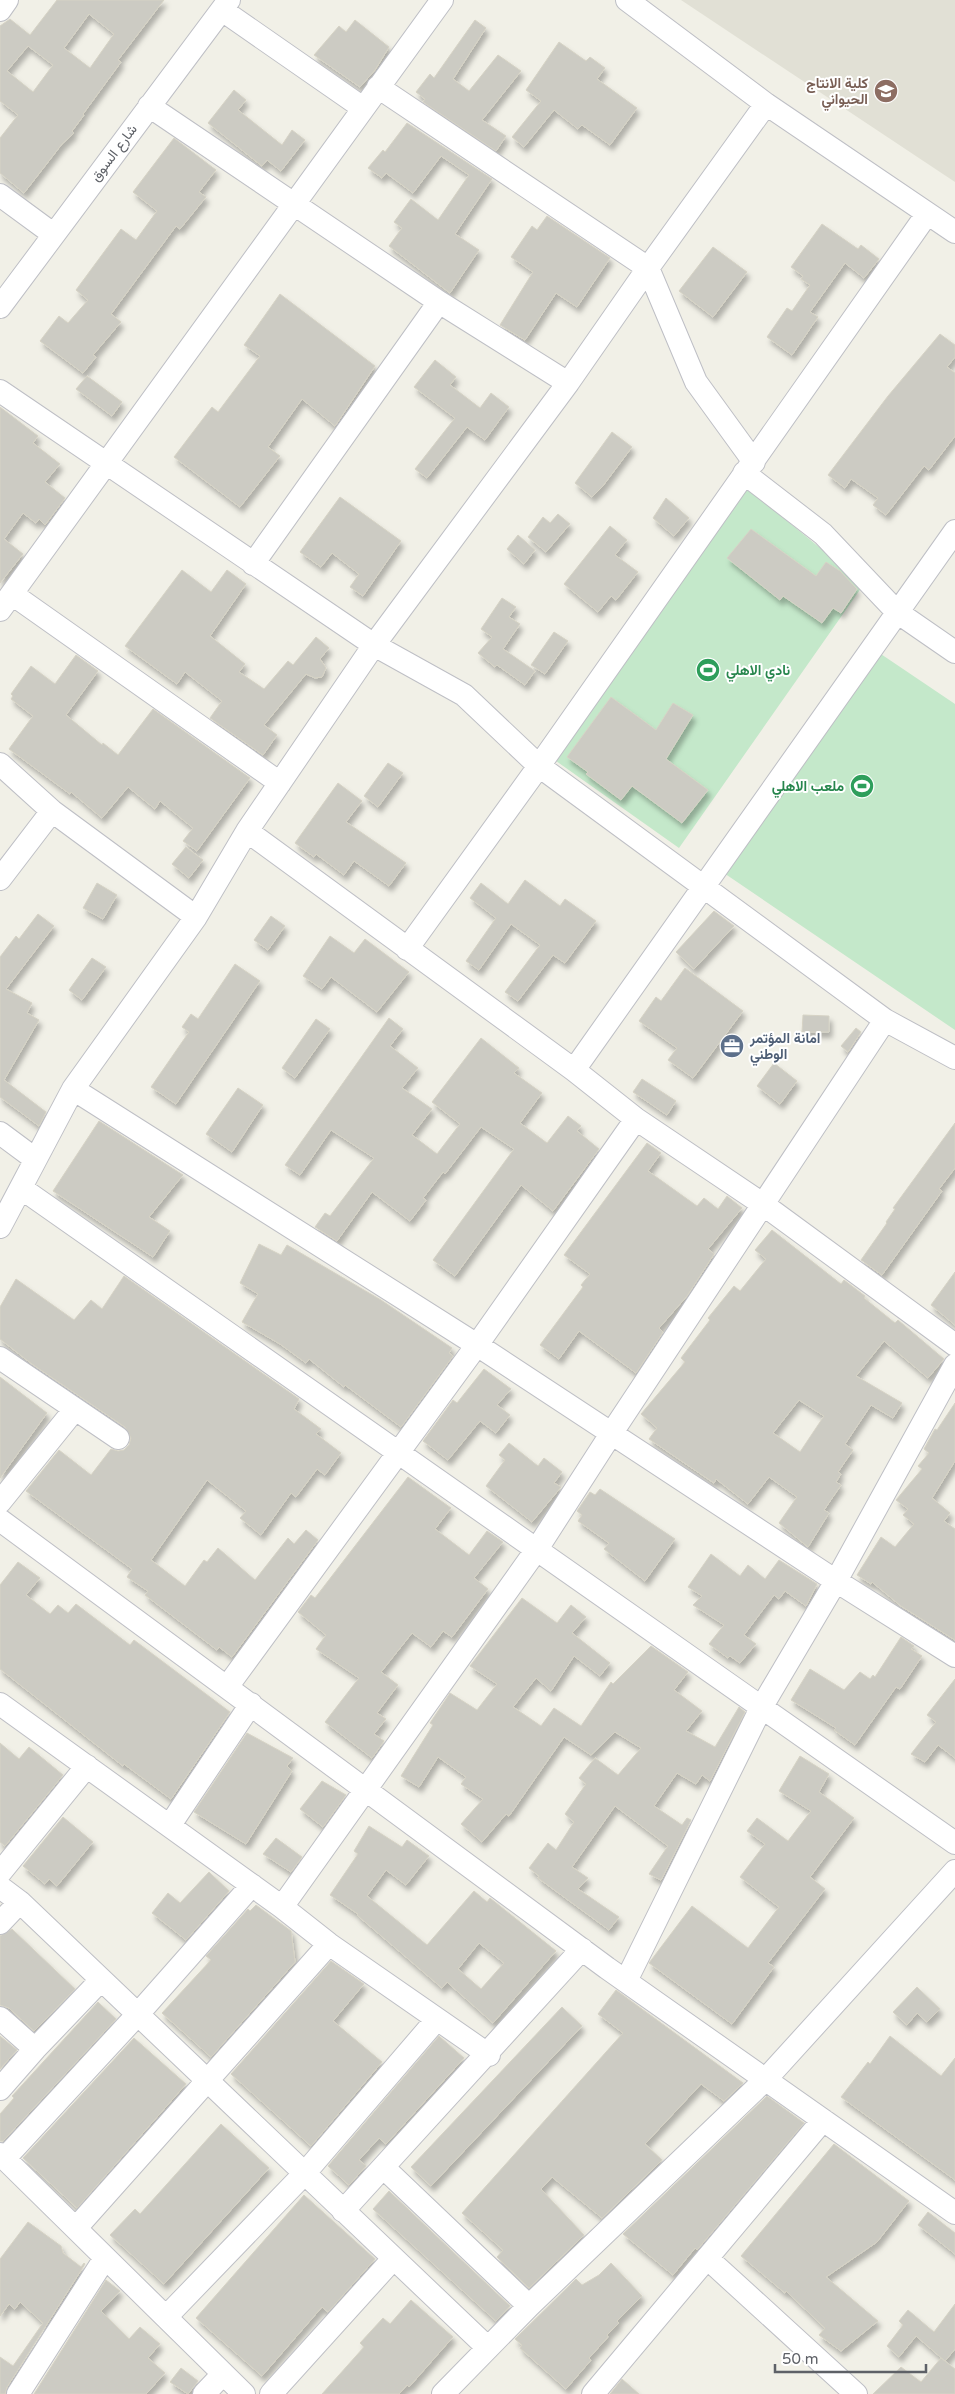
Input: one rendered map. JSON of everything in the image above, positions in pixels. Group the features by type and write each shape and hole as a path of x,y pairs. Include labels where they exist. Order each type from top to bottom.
{"street":[{"path":"0,10 8,0"},
{"path":"280,783 6,602 442,0"},
{"path":"627,0 766,104 955,232"},
{"path":"226,5 363,108"},
{"name":"شارع السوق","path":"0,307 226,5"},
{"path":"378,87 648,268 696,382 749,468 823,534 897,612 955,652"},
{"path":"0,1227 73,1089 196,917 247,831 374,646 568,383 766,104"},
{"path":"149,106 439,302 568,383"},
{"path":"0,196 53,234"},
{"path":"407,949 539,766 928,214"},
{"path":"253,564 439,302"},
{"path":"0,391 374,646 464,695 539,766 885,1020 955,1058"},
{"path":"574,1070 955,530"},
{"path":"0,764 52,811 196,917"},
{"path":"0,879 52,811"},
{"path":"247,831 574,1070 636,1120 764,1205 955,1345"},
{"path":"282,1906 537,1550 611,1434 885,1020"},
{"path":"73,1089 477,1345 836,1581 955,1656"},
{"path":"227,1687 397,1451 477,1345 636,1120"},
{"path":"0,1133 35,1159"},
{"path":"21,1188 955,1843"},
{"path":"0,1358 118,1438"},
{"path":"626,1981 762,1708 836,1581 955,1365"},
{"path":"0,1502 75,1409"},
{"path":"0,1520 582,1950 955,2213"},
{"path":"0,1704 252,1884 329,1944 489,2054"},
{"path":"170,1825 251,1704"},
{"path":"0,1874 87,1766"},
{"path":"443,2394 529,2306 766,2079 955,1871"},
{"path":"244,2394 3,2156 138,2014 252,1884"},
{"path":"0,1887 20,1902 488,2348"},
{"path":"0,1923 20,1902"},
{"path":"76,2228 329,1944"},
{"path":"344,2212 582,1950"},
{"path":"0,2089 35,2049 101,1980"},
{"path":"0,2018 35,2049"},
{"path":"166,2317 304,2174 437,2019"},
{"path":"593,2394 823,2120"},
{"path":"384,2168 529,2306"},
{"path":"18,2394 105,2258"},
{"path":"707,2258 856,2394"},
{"path":"271,2394 393,2259"},
{"path":"204,2394 223,2374"}],"shaded area":[{"name":"كلية الانتاج الحيواني","path":"681,0 955,0 955,182"}],"green space":[{"name":"نادي الاهلي","path":"747,488 864,584 679,848 549,756"},
{"name":"ملعب الاهلي","path":"866,644 955,704 955,1030 715,867"}],"building":[{"path":"57,0 164,0 118,60 121,62 83,114 72,131 74,133 62,144 24,193 0,173 0,138 18,115 0,101 0,26 10,19 30,35","holes":["89,14 114,34 90,68 64,48","28,46 53,65 33,92 7,71"]},
{"path":"355,20 389,47 375,70 360,87 314,55 339,26 346,32"},
{"path":"475,20 486,28 453,79 469,91 498,55 521,71 482,120 506,136 496,151 423,102 425,99 416,92 430,74 434,78"},
{"path":"559,42 586,61 590,57 605,68 597,79 637,108 610,145 582,125 578,129 554,110 524,147 512,137 541,101 526,90"},
{"path":"234,90 246,100 238,110 282,145 292,130 305,140 281,171 267,160 262,166 208,123"},
{"path":"407,123 492,179 455,234 479,250 450,293 389,246 402,228 394,222 411,199 438,220 469,175 441,156 413,193 386,173 382,178 368,168 383,150 385,152"},
{"path":"174,138 216,170 199,192 206,197 180,229 176,226 111,314 121,322 93,355 96,357 83,373 40,341 59,316 68,323 88,300 76,290 121,229 136,240 157,211 133,192"},
{"path":"547,216 610,258 577,307 556,293 525,340 500,325 533,272 511,257 532,226 537,230"},
{"path":"822,224 858,249 861,245 879,259 864,278 845,263 810,312 818,317 792,355 767,337 787,308 792,311 810,285 801,279 803,276 791,267"},
{"path":"713,247 747,272 713,317 679,291"},
{"path":"280,294 375,366 335,426 302,399 268,447 280,456 240,507 174,457 212,407 218,412 260,356 244,345"},
{"path":"940,334 955,345 955,357 947,367 955,373 955,436 929,470 924,466 886,515 873,505 878,498 851,479 845,488 828,475 888,396"},
{"path":"435,360 456,377 450,385 480,408 491,393 509,407 485,440 467,427 427,478 415,469 455,418 414,387"},
{"path":"87,376 122,402 112,416 76,389"},
{"path":"0,407 38,436 33,443 60,464 45,482 65,498 45,525 39,519 36,523 23,513 4,539 23,554 0,583"},
{"path":"612,432 632,447 602,487 592,497 575,483"},
{"path":"340,497 401,541 363,596 350,587 359,574 332,553 321,567 300,552"},
{"path":"666,498 689,518 674,536 653,518"},
{"path":"558,514 570,524 546,552 528,537 543,517 550,523"},
{"path":"610,526 627,540 615,555 638,572 616,600 611,596 598,612 564,584"},
{"path":"751,529 816,576 826,562 840,571 857,589 841,613 833,608 822,623 783,596 780,600 727,558"},
{"path":"518,535 535,550 524,564 507,549"},
{"path":"182,570 211,592 227,570 246,584 210,636 245,664 239,672 264,689 288,661 293,665 316,637 329,648 320,659 326,668 322,677 315,678 306,674 264,725 277,735 263,755 210,718 222,701 185,672 177,684 125,646"},
{"path":"502,598 516,607 509,617 520,624 503,649 535,671 525,685 497,665 495,667 478,653 492,637 481,629"},
{"path":"554,632 568,641 545,674 531,665"},
{"path":"76,655 98,671 66,715 102,745 103,743 118,755 153,709 250,778 197,851 183,841 193,828 160,801 155,809 128,787 102,818 71,792 70,794 9,749 33,716 11,699 13,696 11,694 31,666 55,684"},
{"path":"611,697 656,730 673,703 693,715 666,759 708,790 682,823 632,786 621,800 567,757"},
{"path":"388,763 403,773 378,807 364,796"},
{"path":"338,783 362,801 346,822 406,863 389,886 354,861 344,875 316,854 314,857 295,843"},
{"path":"186,847 203,860 189,878 172,864"},
{"path":"525,880 560,906 565,899 596,921 565,963 553,955 518,1001 505,992 540,945 511,924 479,970 466,961 496,918 470,898 481,883 508,904"},
{"path":"97,883 117,895 103,919 83,908"},
{"path":"714,911 734,926 694,969 676,952"},
{"path":"38,914 54,926 6,989 32,1003 27,1013 39,1020 4,1080 46,1112 39,1126 0,1097 0,957 16,936 19,939"},
{"path":"271,916 285,926 268,950 254,940"},
{"path":"330,936 354,953 365,939 409,972 377,1012 331,977 322,989 303,976"},
{"path":"92,958 106,967 82,1000 69,990"},
{"path":"235,964 260,981 176,1104 151,1087 189,1032 182,1027 191,1014 198,1019"},
{"path":"685,968 743,1011 693,1078 668,1060 677,1048 639,1021 656,997 661,1001"},
{"path":"803,1015 829,1016 829,1032 802,1032"},
{"path":"389,1018 403,1029 390,1046 418,1068 402,1088 432,1109 412,1135 437,1154 460,1124 432,1102 481,1038 519,1068 514,1073 542,1093 520,1123 547,1143 568,1116 581,1126 577,1131 599,1149 553,1211 521,1185 455,1276 433,1260 514,1149 481,1127 445,1174 443,1172 423,1198 426,1200 410,1221 372,1192 337,1241 315,1227 325,1213 330,1216 374,1158 331,1130 300,1175 285,1165"},
{"path":"316,1019 330,1029 295,1078 282,1068"},
{"path":"856,1028 861,1032 848,1052 841,1046"},
{"path":"774,1063 797,1081 780,1104 757,1086"},
{"path":"642,1079 676,1101 667,1115 633,1092"},
{"path":"238,1088 263,1105 232,1152 206,1134"},
{"path":"99,1121 183,1175 149,1217 170,1231 153,1257 53,1191"},
{"path":"955,1123 955,1168 939,1189 942,1191 882,1275 861,1260 887,1223 895,1209 893,1208"},
{"path":"647,1143 661,1153 648,1171 697,1206 704,1198 718,1209 727,1196 742,1208 708,1249 714,1254 687,1296 659,1328 663,1332 636,1373 579,1331 559,1359 540,1345 583,1287 581,1285 590,1274 564,1255"},
{"path":"772,1230 841,1284 844,1280 895,1323 898,1320 944,1359 928,1378 884,1341 856,1376 902,1403 893,1418 871,1405 845,1444 853,1450 838,1472 841,1474 836,1482 841,1485 824,1510 829,1513 808,1547 779,1523 797,1497 769,1477 748,1504 716,1479 714,1483 649,1439 657,1428 641,1414 685,1362 681,1358 710,1320 708,1318 734,1286 740,1291 766,1259 755,1250","holes":["799,1400 824,1416 800,1452 773,1433"]},
{"path":"259,1244 281,1255 287,1245 381,1300 452,1348 449,1353 453,1356 401,1427 345,1385 344,1387 309,1359 306,1363 280,1344 242,1322 258,1294 240,1283"},
{"path":"955,1272 955,1325 931,1305"},
{"path":"124,1276 299,1399 294,1409 321,1429 316,1434 341,1453 325,1475 317,1469 296,1497 291,1493 261,1535 240,1518 246,1511 207,1480 151,1560 185,1586 204,1560 207,1562 218,1548 255,1580 288,1538 294,1544 306,1530 318,1540 232,1657 219,1647 217,1650 145,1595 148,1591 127,1577 132,1569 26,1491 59,1450 91,1475 111,1449 124,1450 129,1445 131,1438 125,1427 32,1364 0,1339 0,1307 16,1279 74,1320 91,1300 102,1309"},
{"path":"484,1369 511,1389 497,1405 510,1415 496,1433 480,1421 448,1460 423,1441 453,1400 457,1403"},
{"path":"0,1377 47,1413 0,1478"},
{"path":"955,1403 955,1461 932,1498 950,1513 944,1521 955,1529 955,1640 901,1606 872,1582 871,1584 857,1575 881,1537 895,1547 914,1524 903,1515 908,1509 896,1500 922,1469 918,1466 929,1453 924,1449 935,1429 937,1430"},
{"path":"509,1443 538,1466 544,1458 562,1472 554,1483 561,1487 532,1522 486,1486 505,1460 499,1455"},
{"path":"408,1477 451,1508 435,1529 469,1555 487,1531 503,1542 474,1578 488,1589 452,1637 443,1631 431,1647 412,1633 381,1672 398,1685 377,1713 386,1719 374,1734 384,1741 372,1758 325,1722 359,1678 316,1649 326,1635 298,1612 311,1595 315,1598"},
{"path":"600,1489 675,1539 645,1581 604,1549 609,1543 578,1521 582,1515 577,1511 590,1492 595,1495"},
{"path":"711,1554 740,1576 748,1565 765,1579 779,1560 817,1584 806,1606 785,1591 779,1599 774,1595 744,1635 756,1644 740,1663 730,1656 728,1658 709,1644 724,1625 693,1605 702,1596 688,1587"},
{"path":"18,1562 40,1578 26,1595 50,1614 58,1605 68,1613 76,1604 130,1645 134,1640 230,1712 171,1799 124,1764 123,1766 0,1669 0,1585"},
{"path":"522,1598 557,1623 571,1605 586,1617 572,1633 610,1663 600,1676 574,1656 551,1691 536,1678 513,1707 541,1726 554,1708 581,1726 611,1682 613,1684 651,1646 688,1672 674,1690 702,1711 686,1731 715,1747 739,1707 745,1712 710,1781 702,1775 696,1784 677,1773 654,1806 682,1825 687,1818 691,1820 661,1880 649,1874 668,1846 615,1806 572,1867 588,1878 578,1889 619,1917 609,1930 538,1878 539,1876 529,1868 548,1843 556,1850 574,1822 565,1814 586,1784 579,1778 595,1758 618,1775 641,1748 615,1732 591,1755 564,1737 509,1816 506,1814 482,1842 461,1824 483,1799 461,1784 466,1777 438,1757 419,1787 401,1776 433,1725 430,1723 450,1693 477,1710 497,1684 470,1666"},
{"path":"901,1637 914,1646 911,1649 922,1656 900,1689 896,1687 855,1745 834,1730 836,1728 791,1700 810,1669 844,1690 860,1672 870,1679 873,1675 875,1677"},
{"path":"955,1679 955,1758 938,1745 925,1762 911,1754 936,1722 927,1715"},
{"path":"247,1733 293,1758 287,1766 292,1771 246,1844 194,1812"},
{"path":"0,1743 19,1759 29,1747 63,1775 5,1846 0,1842"},
{"path":"800,1756 829,1774 819,1792 854,1818 810,1877 825,1889 768,1963 774,1967 732,2024 649,1963 692,1906 748,1948 779,1907 740,1877 765,1844 747,1831 757,1818 788,1841 811,1811 779,1791"},
{"path":"322,1781 346,1795 323,1827 300,1809"},
{"path":"63,1817 93,1842 57,1886 49,1879 45,1884 23,1866"},
{"path":"369,1826 402,1847 407,1840 429,1856 406,1885 386,1870 367,1896 427,1945 474,1891 487,1902 490,1898 556,1951 493,2023 447,1982 442,1988 358,1914 330,1895 358,1854 354,1851","holes":["479,1943 504,1963 481,1989 458,1969"]},
{"path":"276,1838 302,1857 291,1872 263,1854"},
{"path":"209,1872 229,1891 186,1940 152,1913 168,1893 180,1903"},
{"path":"256,1905 291,1931 295,1962 211,2057 162,2013 211,1960 206,1956 248,1909 250,1911"},
{"path":"12,1929 75,1989 34,2031 9,2008 0,2005 0,1936"},
{"path":"331,1961 364,1984 333,2021 382,2062 311,2146 231,2074"},
{"path":"917,1987 940,2009 927,2022 917,2013 907,2025 893,2012"},
{"path":"616,1990 743,2083 724,2101 701,2084 645,2144 662,2160 602,2218 552,2177 541,2189 584,2235 529,2288 497,2257 503,2250 462,2213 623,2033 598,2014"},
{"path":"98,2002 116,2019 3,2141 0,2141 0,2114 14,2098 12,2096"},
{"path":"562,2007 582,2026 431,2186 411,2167"},
{"path":"0,2036 17,2050 0,2069"},
{"path":"439,2036 464,2058 386,2144 379,2138 359,2160 366,2166 349,2185 328,2166"},
{"path":"890,2036 941,2076 955,2058 955,2180 841,2097 868,2062 870,2064"},
{"path":"134,2038 186,2084 77,2208 23,2158"},
{"path":"767,2096 804,2123 697,2250 695,2248 673,2275 623,2234"},
{"path":"221,2124 269,2168 164,2284 110,2235 135,2209 140,2214"},
{"path":"834,2144 909,2201 877,2242 826,2277 878,2321 841,2351 819,2335 825,2328 786,2291 785,2293 741,2256"},
{"path":"389,2191 510,2306 496,2321 373,2209"},
{"path":"304,2195 375,2259 328,2312 322,2307 262,2376 196,2318"},
{"path":"928,2212 955,2233 955,2254 918,2225"},
{"path":"28,2222 61,2246 63,2253 81,2267 85,2264 7,2387 5,2394 0,2394 0,2357 13,2366 43,2323 20,2302 15,2309 9,2304 0,2316 0,2259"},
{"path":"611,2263 642,2296 617,2321 619,2323 607,2335 608,2337 589,2358 591,2360 566,2389 520,2348 522,2345 515,2339 576,2279 582,2285 599,2275"},
{"path":"106,2280 120,2291 101,2311 129,2339 140,2327 160,2344 148,2358 165,2373 146,2394 34,2394"},
{"path":"411,2300 453,2337 409,2387 407,2385 399,2394 322,2394 364,2347 360,2343 383,2318 390,2324"},
{"path":"955,2304 955,2349 945,2361 916,2336 899,2357 887,2346 903,2325 899,2321 908,2310 934,2332"},
{"path":"941,2358 955,2369 955,2394 873,2394 901,2367 921,2382"},
{"path":"181,2368 198,2381 188,2394 170,2382"},
{"path":"622,2379 639,2394 610,2394"}],"place":[{"name":"كلية الانتاج الحيواني","path":"886,91"},
{"name":"نادي الاهلي","path":"708,670"},
{"name":"ملعب الاهلي","path":"862,786"},
{"name":"امانة المؤتمر الوطني","path":"732,1046"}]}
